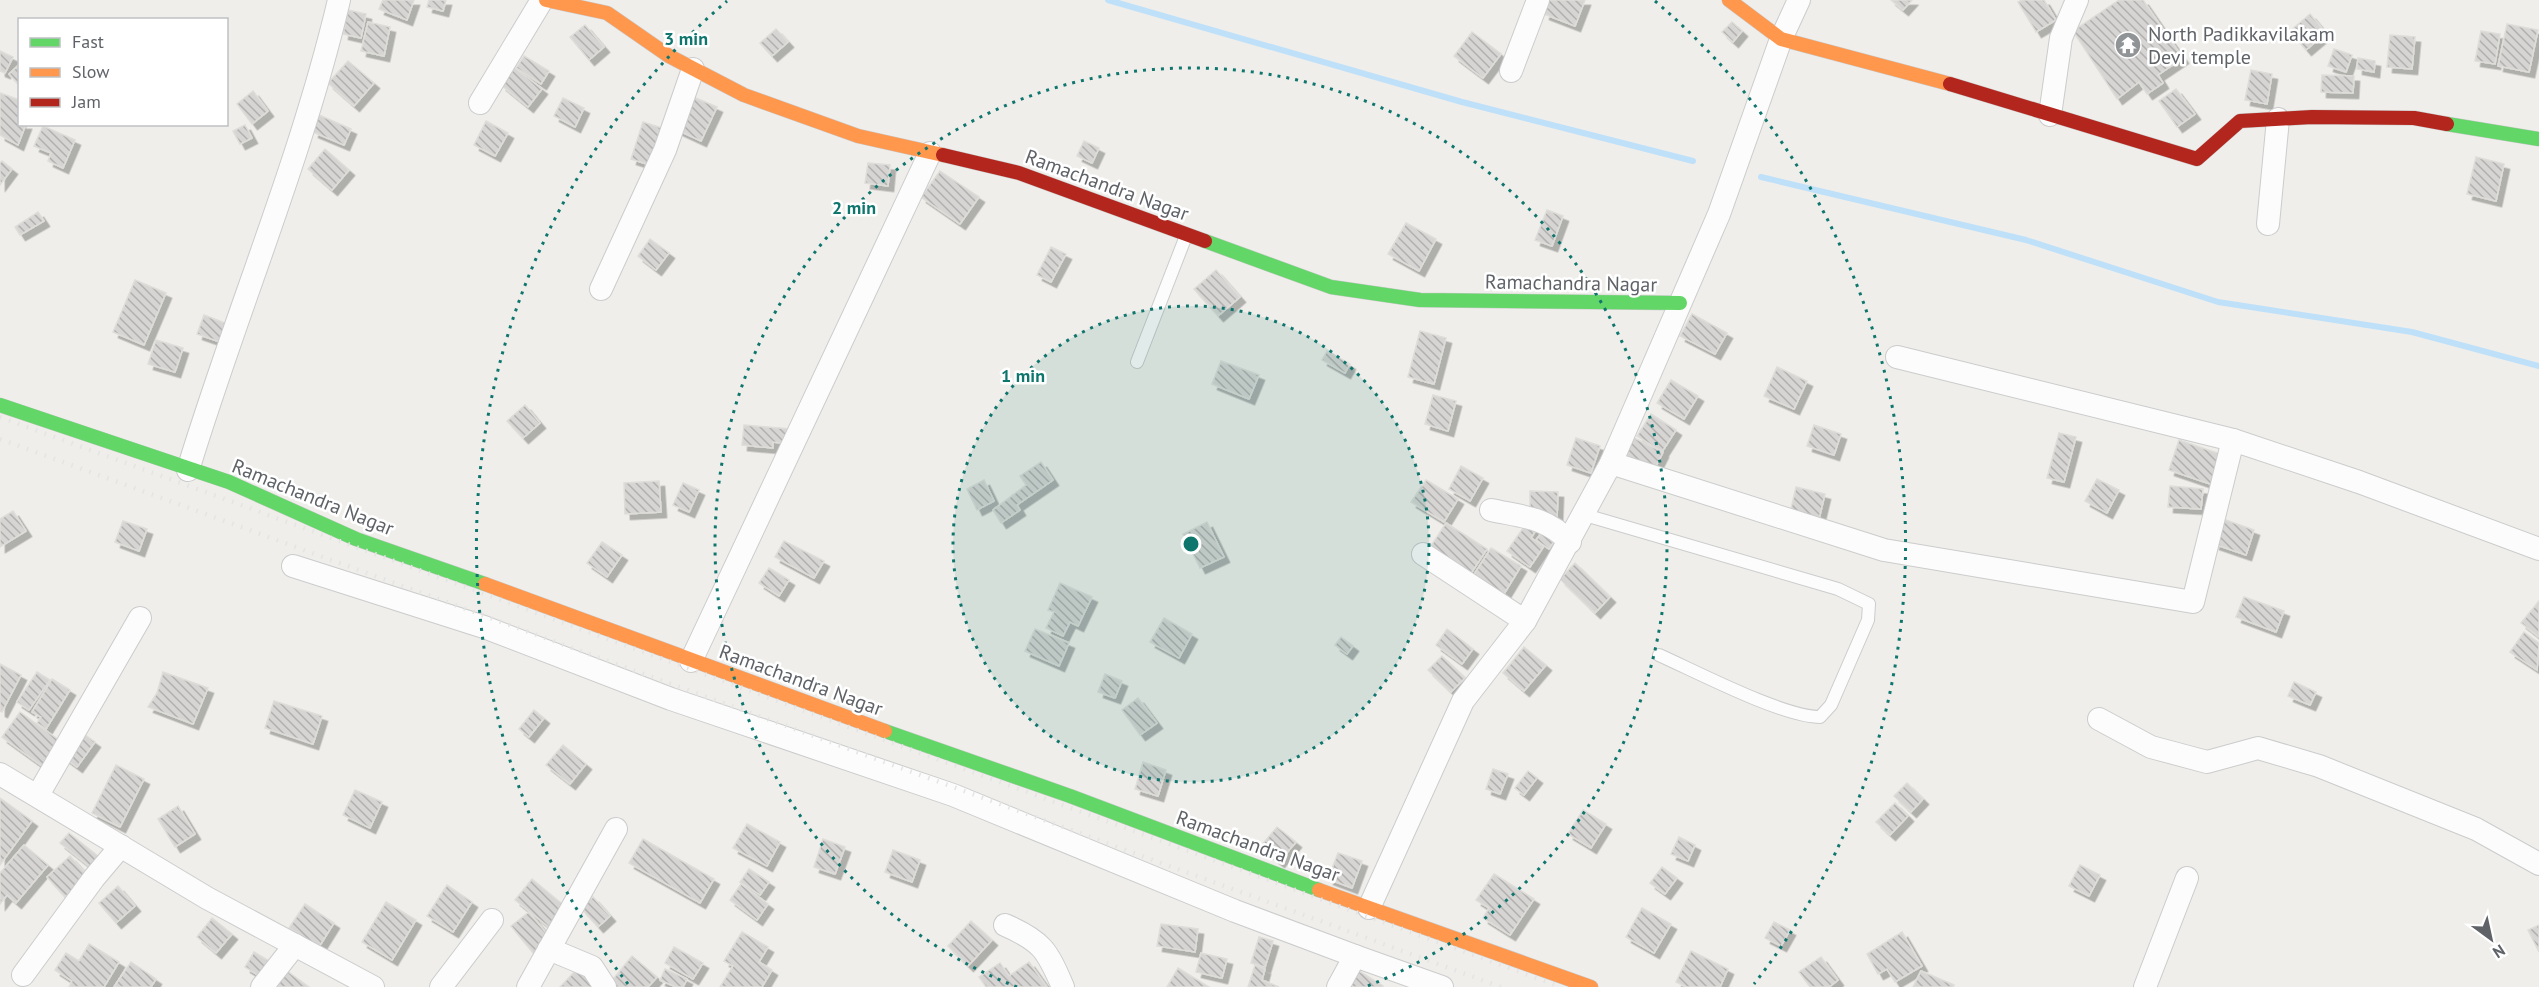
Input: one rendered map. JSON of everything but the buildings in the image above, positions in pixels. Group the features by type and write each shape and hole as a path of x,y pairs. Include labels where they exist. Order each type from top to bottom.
{"street":[{"path":"188,470 209,400 308,120 339,0"},
{"path":"480,104 544,0"},
{"name":"Ramachandra Nagar","path":"544,0 607,13 669,56 744,96 858,136 1019,172 1331,287 1409,298 1680,303"},
{"path":"1510,71 1538,0"},
{"path":"1729,0 1781,39 1951,84 2197,159 2240,121 2414,118 2539,138"},
{"path":"1369,908 1463,701 1525,621 1585,515 1611,463 1719,214 1781,39 1799,0"},
{"path":"2050,115 2061,38 2077,0"},
{"path":"601,289 665,150 693,69"},
{"path":"2268,224 2278,119"},
{"path":"690,662 930,153"},
{"path":"1898,357 2233,440 2359,482 2539,549"},
{"name":"Ramachandra Nagar","path":"0,405 229,482 356,539 458,574 690,662 999,770 1369,908 1496,950 1591,987"},
{"path":"1611,463 1884,550 2193,602 2233,440"},
{"path":"1491,510 1547,522 1556,527 1570,542"},
{"path":"1423,554 1525,621"},
{"path":"293,566 484,627 671,699 953,795 1235,910 1442,987"},
{"path":"38,795 140,618"},
{"path":"2099,719 2151,747 2207,762 2258,748 2319,766 2476,830 2539,864"},
{"path":"0,774 207,898 373,987"},
{"path":"528,987 616,829"},
{"path":"23,975 94,878 121,846"},
{"path":"2145,987 2187,878"},
{"path":"441,987 492,920"},
{"path":"1005,925 1039,942 1053,964 1063,987"},
{"path":"262,987 295,945"},
{"path":"549,949 592,968 605,987"},
{"path":"1338,987 1355,956"}],"lane":[{"path":"1137,362 1187,235"},
{"path":"1585,515 1838,589 1869,604 1868,620 1831,705 1821,717 1809,717 1771,704 1659,655"}],"waterway":[{"path":"1108,0 1462,102 1693,161"},
{"path":"1761,177 2026,240 2218,302 2412,332 2539,366"}],"railway":[{"path":"0,417 1561,987"},
{"path":"0,439 1501,987"}],"traffic: fast":[{"path":"2447,124 2539,139"},
{"path":"1205,241 1331,287 1420,300 1680,303"},
{"path":"0,405 229,482 356,539 485,584"},
{"path":"885,731 1070,796 1319,890"}],"traffic: slow":[{"path":"546,0 607,13 669,56 744,95 858,136 943,155"},
{"path":"1729,0 1781,39 1950,84"},
{"path":"485,584 885,731"},
{"path":"1319,890 1591,987"}],"traffic: jam":[{"path":"1950,84 2197,159 2240,121 2312,117 2414,118 2447,124"},
{"path":"943,155 1019,173 1205,241"}],"place":[{"name":"North Padikkavilakam Devi temple","path":"2128,45"}]}
